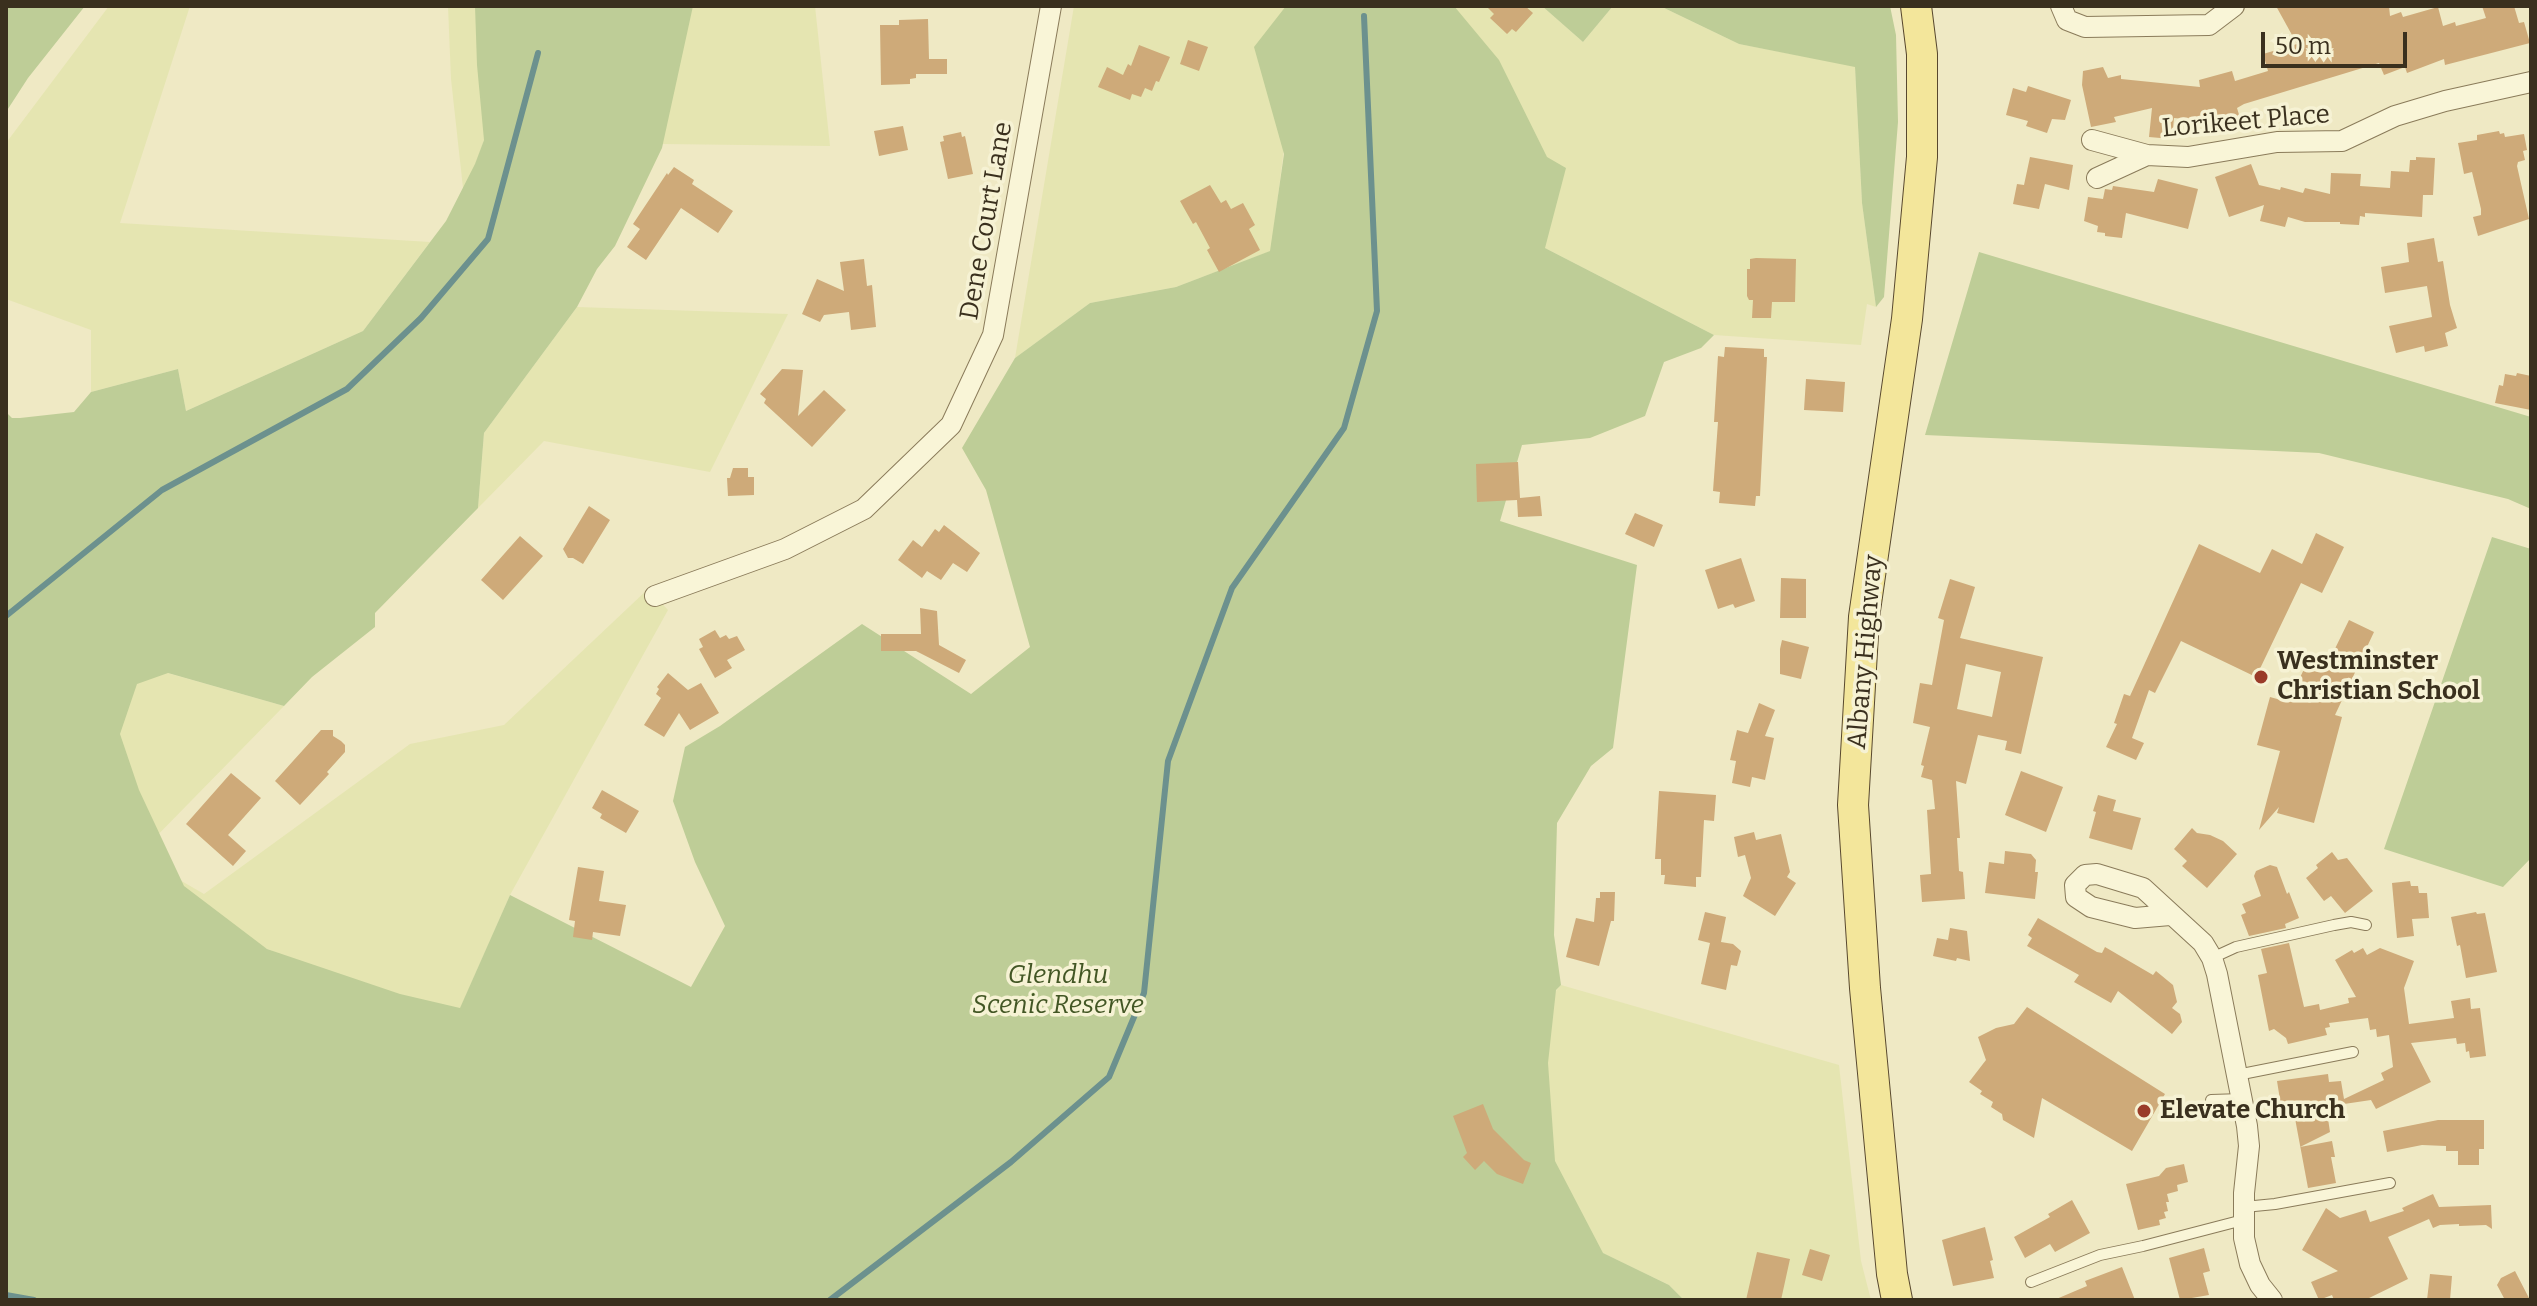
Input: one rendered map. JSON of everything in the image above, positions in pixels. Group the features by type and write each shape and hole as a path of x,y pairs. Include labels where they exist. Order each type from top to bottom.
{"main road":[{"name":"Albany Highway","path":"1897,1300 1865,988 1853,805 1864,617 1907,319 1922,157 1922,54 1916,6"}],"street":[{"name":"Dene Court Lane","path":"655,596 785,549 864,509 951,425 993,335 1051,6"},
{"path":"2061,6 2067,20 2085,27 2209,25 2234,6"},
{"name":"Lorikeet Place","path":"2092,140 2147,155 2188,157 2277,142 2342,141 2395,116 2445,101 2531,82"},
{"name":"Lorikeet Place","path":"2097,178 2147,155"},
{"path":"2170,915 2203,943 2217,974 2249,1146 2244,1238 2250,1264 2260,1285 2272,1300"}],"lane":[{"path":"2212,958 2236,947 2334,925 2351,922 2366,925"},
{"path":"2237,1075 2353,1052"},
{"path":"2211,1100 2242,1099"},
{"path":"2031,1282 2100,1255 2143,1246 2275,1204 2390,1183"}],"green space":[{"path":"6,6 85,6 28,78 6,112"},
{"path":"109,6 190,6 120,223 430,242 363,331 186,411 178,369 91,392 91,330 6,299 6,143"},
{"path":"448,6 513,6 510,66 464,197 451,79"},
{"name":"Glendhu Scenic Reserve","path":"475,6 693,6 662,148 615,246 597,269 577,307 484,433 478,508 375,613 375,627 312,677 284,706 168,673 137,684 120,734 139,790 184,886 267,949 400,994 460,1008 510,895 691,987 725,926 695,862 673,801 685,747 720,726 862,624 971,694 1030,647 986,490 962,448 1015,358 1090,303 1176,287 1270,251 1284,154 1254,47 1286,6 1454,6 1499,60 1547,157 1566,168 1545,248 1714,335 1701,348 1664,362 1645,416 1590,438 1522,445 1500,521 1637,565 1613,748 1591,766 1557,823 1554,935 1561,985 1556,990 1548,1063 1555,1161 1603,1253 1669,1285 1684,1300 6,1300 6,412 12,418 20,418 74,412 91,392 178,369 186,411 363,331 446,221 484,140"},
{"path":"594,6 815,6 830,146 662,144"},
{"path":"1074,6 1314,6 1286,133 1271,251 1176,287 1090,303 1015,358"},
{"path":"1442,6 1542,6 1583,42 1613,6 1660,6 1739,44 1855,66 1862,203 1876,307 1867,304 1861,345 1714,335 1545,248 1473,117"},
{"path":"1542,6 1613,6 1583,42"},
{"path":"1660,6 1890,6 1896,35 1898,122 1884,297 1876,307 1862,203 1855,67 1739,44"},
{"path":"1979,252 2531,417 2531,509 2508,499 2319,453 1925,435"},
{"path":"577,307 788,314 710,472 544,441 478,508 484,433"},
{"path":"2492,537 2531,549 2531,858 2503,887 2384,849"},
{"path":"648,589 668,610 510,895 453,1025 199,921 101,852 122,759 111,657 284,706 144,849 140,857 204,894 410,744 504,725"},
{"path":"1561,985 1839,1065 1861,1261 1871,1300 1684,1300 1669,1285 1561,1233 1524,1028"}],"building":[{"path":"1486,6 1525,6 1533,13 1516,32 1512,29 1507,34 1490,18 1494,14"},
{"path":"2276,6 2389,6 2390,16 2401,12 2403,17 2438,7 2443,26 2455,22 2456,26 2486,18 2482,6 2514,6 2519,23 2524,22 2530,43 2445,65 2444,59 2407,73 2405,67 2384,75 2379,63 2244,104 2237,108 2243,128 2221,135 2219,128 2209,131 2206,121 2174,118 2172,139 2149,137 2152,108 2114,117 2116,122 2091,127 2082,85 2083,71 2103,67 2108,78 2121,75 2121,79 2200,87 2199,80 2232,71 2235,81 2268,71 2263,54 2297,44"},
{"path":"928,19 929,59 947,59 947,74 916,74 916,78 910,79 910,84 881,85 880,25 899,25 899,20"},
{"path":"1188,40 1208,47 1199,71 1180,64"},
{"path":"1139,45 1170,57 1152,91 1145,88 1141,97 1132,94 1130,100 1098,87 1107,67 1123,75 1128,64 1131,66"},
{"path":"2028,86 2071,100 2065,120 2052,119 2047,133 2026,126 2028,121 2006,115 2013,88 2026,92"},
{"path":"903,126 908,150 879,156 874,131"},
{"path":"2499,131 2505,137 2524,134 2525,160 2518,162 2517,166 2529,219 2478,236 2473,217 2481,215 2481,209 2472,172 2464,174 2458,143 2477,140 2477,135"},
{"path":"961,132 962,137 965,136 973,174 948,179 940,142 944,141 943,136"},
{"path":"2030,157 2073,165 2069,190 2045,184 2039,209 2013,204 2017,184 2024,185"},
{"path":"2416,157 2435,158 2433,195 2423,195 2422,217 2365,213 2365,217 2360,216 2359,225 2305,222 2288,217 2285,227 2260,221 2264,205 2229,217 2215,177 2251,164 2259,185 2303,193 2305,188 2330,194 2331,173 2361,174 2360,186 2390,188 2391,171 2409,172 2410,160 2416,160"},
{"path":"674,167 694,180 692,184 733,211 718,233 681,208 646,260 627,247 640,229 633,224"},
{"path":"2158,179 2198,189 2188,229 2126,213 2122,238 2105,236 2105,233 2097,232 2098,226 2084,221 2088,197 2103,199 2105,189 2112,190 2113,186 2154,192"},
{"path":"1210,185 1221,203 1226,200 1231,209 1243,203 1255,225 1249,229 1260,250 1219,272 1196,222 1193,224 1180,201"},
{"path":"2434,238 2438,262 2443,261 2457,328 2445,333 2448,346 2425,352 2424,346 2396,353 2389,326 2432,317 2427,286 2385,293 2381,267 2409,262 2407,243"},
{"path":"864,259 867,286 872,285 876,327 851,330 849,312 824,315 820,322 802,314 817,279 844,291 840,262"},
{"path":"1750,259 1796,259 1795,302 1772,302 1771,318 1752,318 1753,300 1747,296 1747,269 1750,269"},
{"path":"1725,347 1764,349 1764,357 1767,357 1760,496 1756,496 1755,506 1719,503 1720,492 1713,491 1718,422 1714,422 1718,356 1724,357"},
{"path":"782,369 803,370 798,416 824,390 846,410 812,447 764,403 766,399 760,394"},
{"path":"2517,373 2531,376 2531,410 2495,403 2505,374 2516,376"},
{"path":"1806,379 1845,382 1843,412 1804,410"},
{"path":"1518,462 1520,498 1540,496 1542,516 1518,517 1517,500 1477,502 1476,464"},
{"path":"733,468 748,468 748,477 754,477 754,495 728,496 727,478 730,478"},
{"path":"589,506 610,520 583,564 568,558 563,549"},
{"path":"1635,513 1663,525 1654,547 1625,534"},
{"path":"944,525 980,553 967,572 953,563 941,580 927,571 922,578 898,560 913,540 922,547 935,529 939,532"},
{"path":"2316,533 2344,547 2322,593 2301,583 2256,677 2181,641 2155,693 2149,690 2132,738 2144,743 2136,760 2106,747 2117,724 2114,723 2124,694 2130,696 2199,544 2260,573 2272,549 2302,564"},
{"path":"520,536 543,556 503,600 481,580"},
{"path":"1741,558 1755,601 1735,608 1733,604 1718,609 1705,570"},
{"path":"1781,578 1806,579 1806,618 1780,618"},
{"path":"1950,579 1975,587 1960,638 2043,657 2021,754 2005,750 2007,741 1978,735 1966,784 1956,781 1959,871 1963,872 1965,899 1922,902 1920,875 1931,874 1927,810 1935,809 1932,780 1921,777 1930,727 1913,723 1920,683 1932,685 1944,620 1938,618","holes":["1966,664 2001,672 1992,717 1957,709"]},
{"path":"920,608 937,611 939,645 966,660 959,673 916,651 881,651 881,634 921,634"},
{"path":"2349,620 2374,632 2335,715 2342,717 2314,823 2277,813 2279,807 2259,830 2280,751 2257,745 2270,697 2288,702 2310,657 2327,665"},
{"path":"715,630 720,638 737,636 745,650 727,660 732,668 715,678 699,649 703,647 699,639"},
{"path":"1782,640 1809,647 1801,679 1780,674"},
{"path":"668,673 688,690 701,683 719,713 690,730 679,713 664,737 644,725 661,698 656,694 657,687"},
{"path":"1759,703 1775,710 1765,736 1774,738 1765,780 1752,777 1750,787 1732,783 1736,761 1730,760 1737,730 1748,733"},
{"path":"321,730 333,730 333,736 345,745 345,752 300,805 275,781"},
{"path":"2021,771 2063,787 2046,832 2005,815"},
{"path":"231,773 261,798 228,835 246,851 233,866 186,824"},
{"path":"602,790 639,811 626,833 600,818 602,814 592,808"},
{"path":"1659,791 1716,795 1714,821 1704,820 1701,877 1696,877 1696,887 1664,884 1661,859 1655,859"},
{"path":"2098,795 2116,800 2113,811 2141,818 2132,850 2089,838"},
{"path":"2192,828 2197,833 2223,841 2237,854 2207,888 2182,866 2187,861 2174,849"},
{"path":"1754,832 1756,840 1781,834 1790,872 1787,877 1796,883 1775,916 1743,896 1751,878 1745,855 1738,857 1734,837"},
{"path":"2005,851 2031,854 2036,860 2035,899 1985,893 1989,862 2004,864"},
{"path":"2332,852 2338,860 2347,858 2373,891 2345,913 2331,896 2324,901 2306,878"},
{"path":"2270,865 2277,867 2299,918 2285,924 2286,928 2249,936 2241,915 2246,913 2242,904 2261,896 2254,876 2256,871"},
{"path":"578,867 604,871 599,901 626,905 620,936 593,932 592,940 573,937 575,921 569,920"},
{"path":"2410,881 2411,886 2418,886 2419,893 2427,893 2429,918 2412,919 2414,936 2397,938 2392,883"},
{"path":"1600,892 1615,892 1614,921 1611,921 1599,966 1566,957 1576,918 1594,922 1596,898 1600,898"},
{"path":"1705,912 1726,917 1721,942 1733,944 1741,951 1737,966 1731,965 1726,990 1701,984 1710,943 1698,940"},
{"path":"2485,913 2497,972 2466,978 2451,917"},
{"path":"2038,918 2097,952 2102,953 2105,947 2153,975 2156,971 2173,985 2177,1002 2172,1008 2180,1014 2182,1022 2172,1034 2118,991 2111,1003 2074,982 2079,975 2027,946 2032,938 2028,935"},
{"path":"1950,928 1967,931 1970,961 1933,956 1937,938 1948,940"},
{"path":"2289,943 2304,1007 2319,1004 2320,1010 2349,1003 2348,998 2356,997 2335,960 2352,950 2354,953 2363,948 2367,955 2380,948 2414,961 2404,988 2409,1024 2454,1018 2451,1001 2470,998 2471,1009 2480,1008 2486,1056 2470,1058 2465,1043 2457,1044 2456,1038 2411,1043 2431,1082 2376,1109 2371,1100 2344,1104 2345,1109 2327,1112 2330,1132 2300,1147 2294,1113 2289,1114 2288,1105 2281,1106 2277,1081 2328,1074 2329,1082 2341,1081 2344,1099 2384,1080 2381,1073 2393,1067 2389,1035 2377,1037 2376,1029 2370,1030 2368,1018 2329,1023 2330,1027 2325,1028 2327,1035 2288,1044 2286,1038 2274,1029 2269,1031 2258,975 2267,973 2261,949"},
{"path":"2027,1007 2165,1094 2132,1151 2042,1098 2034,1138 2003,1120 2002,1114 1991,1107 1993,1102 1969,1082 1986,1060 1978,1037 2014,1024"},
{"path":"1483,1104 1493,1129 1524,1160 1531,1163 1523,1184 1497,1174 1484,1161 1475,1170 1463,1157 1467,1153 1453,1116"},
{"path":"2438,1120 2484,1120 2484,1149 2479,1149 2479,1165 2458,1165 2458,1151 2446,1151 2446,1146 2422,1145 2387,1152 2383,1131"},
{"path":"2332,1141 2335,1157 2331,1157 2336,1183 2308,1188 2300,1147"},
{"path":"2184,1164 2188,1182 2177,1185 2178,1191 2167,1194 2166,1218 2159,1220 2160,1225 2138,1230 2126,1184 2159,1176 2166,1168"},
{"path":"2433,1194 2439,1207 2491,1205 2492,1229 2486,1225 2459,1224 2433,1228 2429,1219 2388,1237 2408,1279 2365,1300 2334,1300 2332,1295 2319,1300 2311,1282 2338,1271 2302,1250 2326,1208 2340,1218 2366,1210 2370,1222 2404,1211 2402,1208"},
{"path":"2072,1200 2090,1233 2055,1252 2050,1244 2025,1258 2014,1237 2050,1217 2048,1214"},
{"path":"1985,1227 1994,1278 1953,1286 1942,1240"},
{"path":"2204,1248 2210,1271 2203,1273 2209,1295 2180,1300 2169,1258"},
{"path":"1810,1249 1830,1255 1822,1281 1802,1275"},
{"path":"1757,1252 1790,1259 1781,1300 1746,1300"},
{"path":"2122,1267 2135,1300 2054,1300 2087,1286 2085,1281"},
{"path":"2515,1271 2530,1300 2505,1300 2497,1285 2501,1278"},
{"path":"2430,1274 2452,1276 2450,1300 2427,1300"}],"waterway":[{"path":"830,1300 1011,1162 1109,1077 1144,993 1168,761 1232,588 1344,428 1377,311 1364,16"},
{"path":"6,616 162,490 347,389 421,318 488,239 538,53"},
{"path":"6,1295 34,1300"}],"place":[{"name":"Westminster Christian School","path":"2261,677"},
{"name":"Elevate Church","path":"2144,1111"}]}
